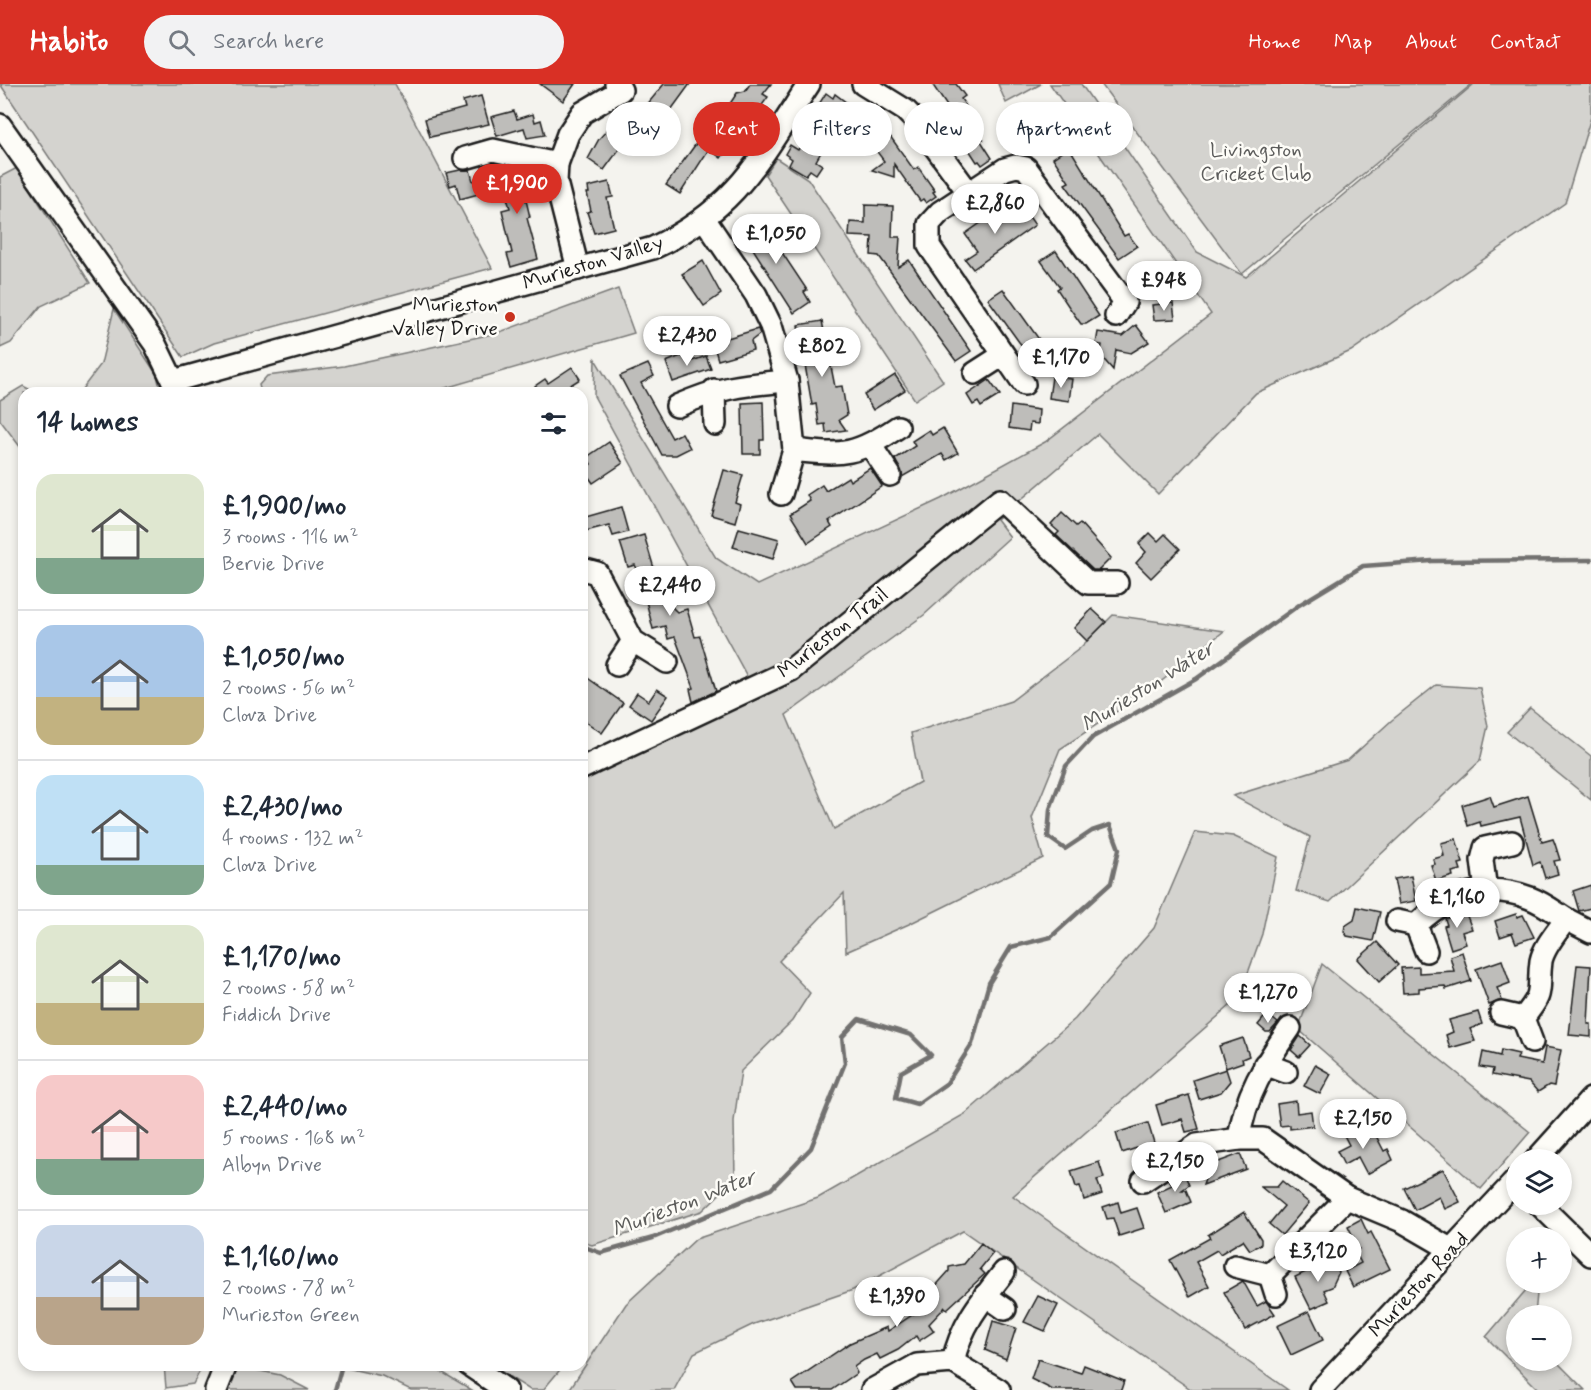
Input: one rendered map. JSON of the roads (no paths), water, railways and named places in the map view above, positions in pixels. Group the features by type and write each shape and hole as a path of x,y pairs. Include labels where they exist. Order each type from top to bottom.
{"street":[{"name":"Murieston Valley","path":"174,387 653,248 705,220 746,180 809,84"},
{"path":"863,84 905,110 916,121 969,193"},
{"path":"578,269 556,182 557,164 568,134 582,113 622,86"},
{"path":"0,125 154,344 174,387"},
{"path":"465,158 493,150 557,164"},
{"path":"1024,384 928,246 928,224 940,212 1005,169 1016,166 1026,168 1125,302 1116,316"},
{"path":"705,220 756,296 771,326 787,381 794,450 781,494"},
{"path":"975,373 1003,355"},
{"path":"677,406 714,390 736,385 787,381"},
{"path":"714,390 715,424"},
{"path":"794,450 845,454 871,446 898,427"},
{"path":"871,446 890,475"},
{"name":"Murieston Trail","path":"588,765 791,670 1000,500 1088,583 1117,584"},
{"path":"588,571 597,573 633,641 667,662"},
{"path":"617,665 633,641"},
{"path":"1486,891 1482,860 1485,848 1512,842"},
{"path":"1426,951 1407,923 1453,897 1486,891 1507,892 1531,898 1591,932"},
{"path":"1523,1018 1538,1000 1541,960 1545,950 1566,919"},
{"path":"1501,1013 1523,1018"},
{"path":"1523,1018 1532,1042"},
{"path":"1239,1139 1242,1119 1265,1064 1290,1028"},
{"path":"1265,1064 1286,1072"},
{"path":"1546,1149 1591,1099"},
{"path":"1143,1181 1197,1145 1239,1139 1263,1139 1347,1198 1402,1221 1452,1250"},
{"name":"Murieston Road","path":"1326,1388 1506,1193"},
{"path":"1234,1266 1273,1284 1347,1198"},
{"path":"1550,1215 1591,1255"},
{"path":"953,1362 958,1339 965,1324 1004,1272"},
{"path":"985,1295 1005,1309"},
{"path":"872,1390 917,1365 953,1362 999,1390"},
{"path":"216,1390 224,1371"},
{"path":"478,1371 506,1390"}],"waterway":[{"name":"Murieston Water","path":"588,1248 601,1253 653,1238 771,1189 811,1148 845,1063 842,1037 859,1019 911,1035 931,1055 901,1072 896,1098 917,1104 947,1083 972,1044 989,983 1011,947 1051,937 1111,883 1119,849 1110,825 1092,831 1065,849 1048,837 1050,809 1066,766 1093,737 1196,679 1299,605 1363,566 1432,561 1591,560"},
{"name":"Murieston Water","path":"335,1390 340,1371"}],"place":[{"name":"Murieston Valley Drive","path":"510,317"}],"park label":[{"name":"Livingston Cricket Club","path":"1256,162"}]}
